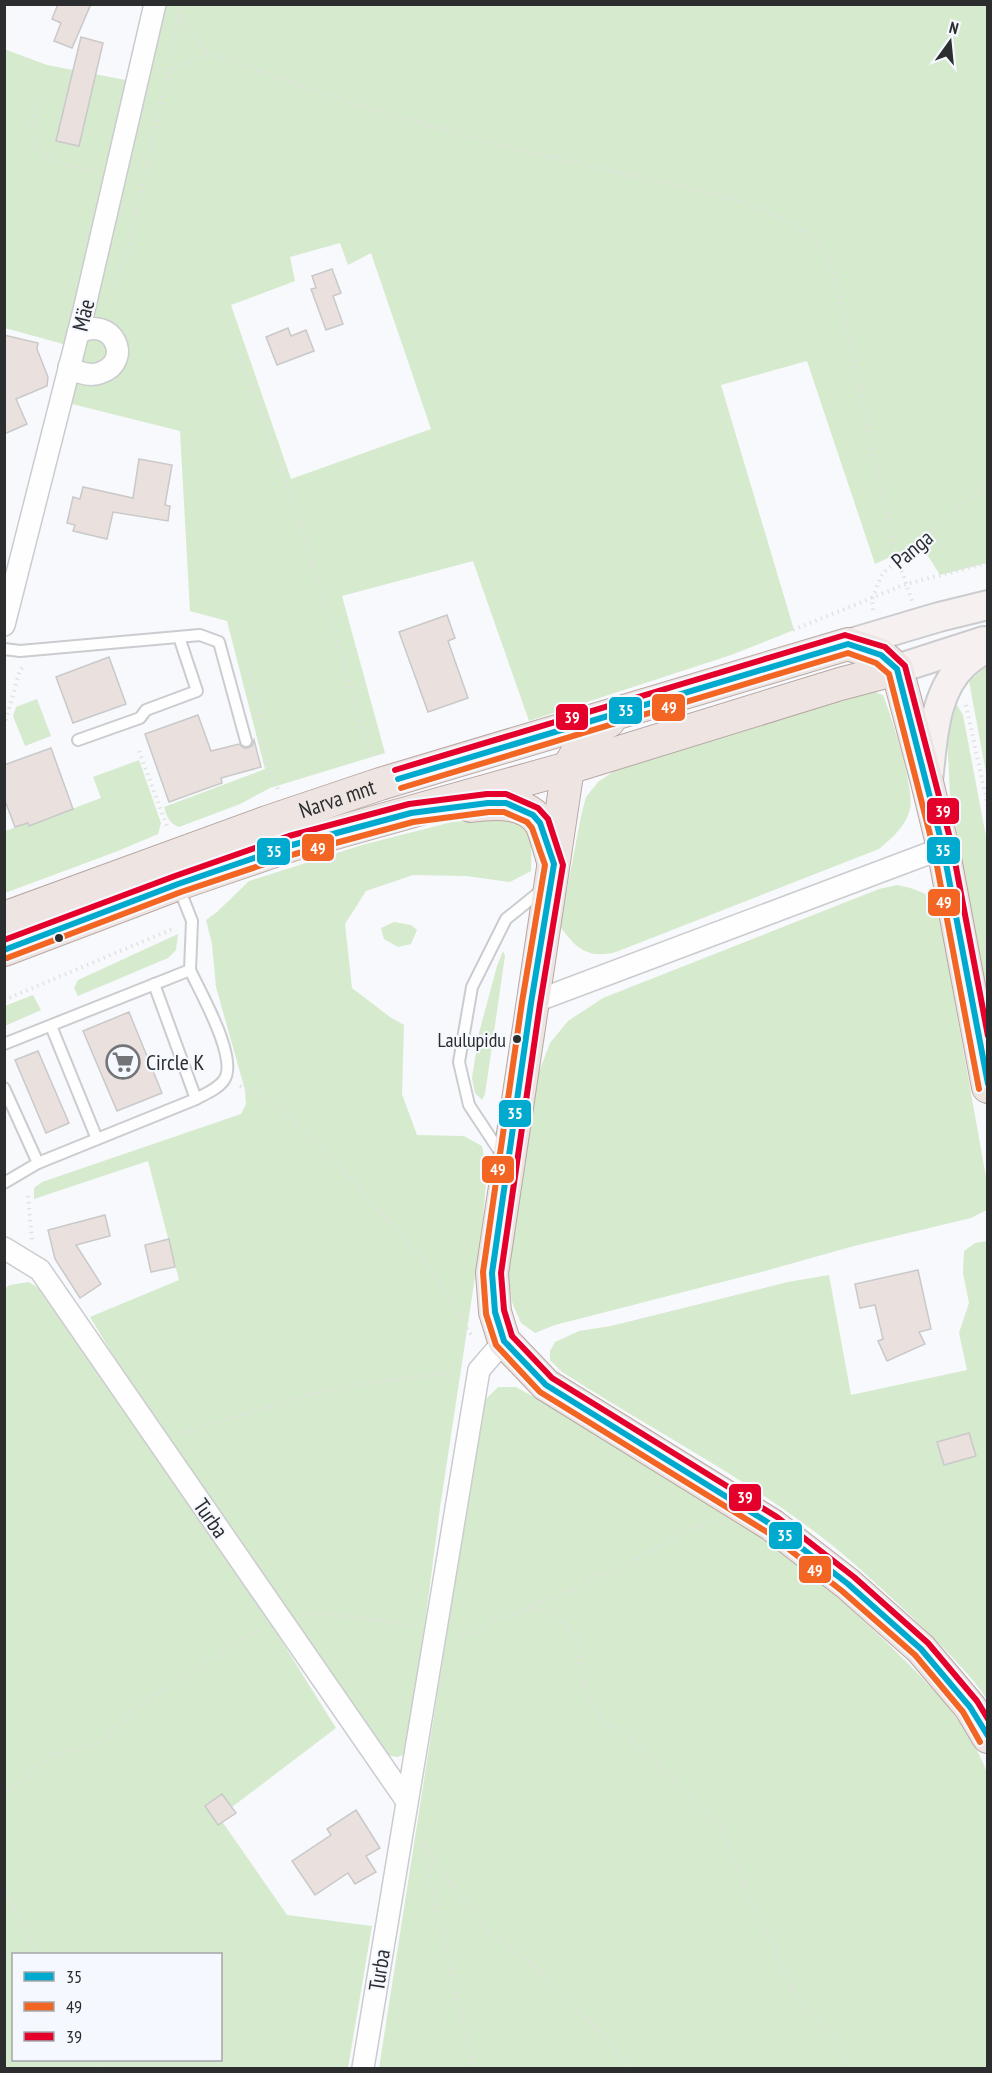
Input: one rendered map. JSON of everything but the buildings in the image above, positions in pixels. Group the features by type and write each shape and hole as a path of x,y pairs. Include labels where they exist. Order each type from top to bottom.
{"main road":[{"name":"Narva mnt","path":"4,918 267,822 380,784 626,712 862,639 987,605"},
{"path":"862,639 897,669 942,848 987,1087"},
{"name":"Narva mnt","path":"4,950 292,845 568,768 987,640"},
{"path":"927,782 941,699 964,664 987,646"},
{"path":"626,712 596,729 582,744 568,768 492,1272 495,1312 490,1357 546,1385 772,1525 848,1584 921,1649 970,1707 987,1737"},
{"path":"411,813 489,803 506,803 522,809 540,823 553,873"}],"street":[{"name":"Mäe","path":"4,625 78,333 155,4"},
{"path":"69,367 80,373 95,375 108,370 115,363 118,354 115,341 103,329 91,328 78,333"},
{"path":"531,1003 942,848"},
{"name":"Turba","path":"4,1248 40,1270 406,1800"},
{"name":"Turba","path":"363,2068 435,1630 490,1357"}],"lane":[{"path":"4,649 20,651 200,634 219,642 246,741"},
{"path":"78,740 140,718 146,711 197,692 179,637"},
{"path":"507,1162 469,1105 459,1062 472,987 506,919 553,873"},
{"path":"4,1183 38,1163 196,1099 217,1087 225,1079 227,1070 225,1045 190,970 192,921 178,885"},
{"path":"4,1044 190,970"},
{"path":"154,984 196,1099"},
{"path":"51,1026 97,1139"},
{"path":"4,1088 38,1163"}],"path":[{"path":"112,288 127,258 182,4"},
{"path":"179,16 208,53 347,102 507,147 736,199 794,224 815,240 825,252 835,280 898,560 914,605"},
{"path":"168,72 208,53"},
{"path":"36,103 32,134 39,150 52,161 116,176"},
{"path":"237,351 288,488 333,626 380,784"},
{"name":"Panga","path":"862,639 872,599 882,574 987,482"},
{"path":"4,726 20,670"},
{"path":"968,707 987,807"},
{"path":"139,752 171,838"},
{"path":"4,1000 175,928"},
{"path":"157,1440 315,1394 490,1357 432,1271 353,1181 282,1107 225,1079"},
{"path":"28,1196 34,1266"},
{"path":"4,1795 51,1755 98,1744 142,1703 279,1616 329,1614 390,1622 454,1635 471,1634 497,1618 529,1608 580,1586 597,1575 615,1572 686,1531 719,1518 741,1505"},
{"path":"529,1608 546,1610 573,1631 580,1644 580,1671 586,1694 603,1721 632,1739 720,1825 753,1908 769,1936 793,1993 839,2043 846,2068"},
{"path":"474,2068 422,1842 488,1931 530,1962 602,2034 630,2068"},
{"path":"4,1888 38,1953"}],"green space":[{"path":"148,4 987,5 987,563 940,575 920,543 875,564 807,361 721,385 794,630 731,655 529,721 473,561 342,596 385,753 270,788 240,804 179,827 173,824 164,807 265,769 227,621 190,611 180,431 60,401 74,347 5,328 4,49 47,65 131,81","holes":["340,243 348,265 371,253 431,429 291,479 231,305 295,281 290,257"]},
{"path":"987,666 987,778 969,681"},
{"path":"872,691 883,695 887,705 901,752 911,799 908,815 902,826 879,849 616,952 590,953 577,946 566,934 560,926 581,816 586,797 598,782 617,769"},
{"path":"37,699 51,736 25,746 13,716 16,707"},
{"path":"957,705 963,715 987,842 987,993 950,795 947,735 951,707"},
{"path":"139,760 161,823 158,834 5,893 5,831 28,823 29,825 101,798 93,777"},
{"path":"497,818 518,825 528,834 531,871 510,882 466,876 413,875 366,891 345,924 352,988 404,1025 402,1094 417,1135 464,1136 482,1146 487,1172 482,1231 440,1508 418,1676 403,1755 397,1757 383,1754 150,1416 90,1317 179,1280 148,1161 34,1199 34,1188 42,1182 241,1114 246,1104 245,1090 216,987 212,944 206,920 249,881 362,845 452,822"},
{"path":"897,885 918,891 937,902 987,1183 987,1210 971,1218 854,1246 555,1325 535,1333 521,1323 512,1302 507,1264 539,1072 550,1043 568,1021 603,998 879,889"},
{"path":"394,922 411,925 417,930 411,944 398,947 384,939 381,928"},
{"path":"178,934 176,950 168,958 78,996 74,988 78,980"},
{"path":"503,951 505,956 485,1094 482,1100 475,1093 472,1078 479,1033"},
{"path":"33,995 41,1010 5,1026 5,1006"},
{"path":"987,1241 987,1699 931,1636 833,1546 768,1499 562,1372 550,1360 550,1351 555,1342 579,1331 611,1326 788,1282 829,1275 851,1395 967,1370 959,1333 969,1303 963,1273 964,1251 975,1243","holes":["969,1433 975,1456 944,1465 937,1442"]},
{"path":"29,1282 40,1289 281,1640 336,1728 219,1817 287,1915 372,1926 348,2068 5,2068 4,1289 10,1285"},
{"path":"498,1387 516,1387 701,1493 770,1540 809,1572 900,1655 957,1719 979,1754 987,1773 987,2068 379,2068 483,1402"}],"transit line":[{"name":"39","path":"395,770 845,635 885,647 905,666 952,846 988,1036"},
{"name":"35","path":"398,779 848,644 881,655 897,669 943,848 988,1084"},
{"name":"49","path":"401,788 848,653 876,663 889,674 934,850 979,1089"},
{"name":"39","path":"4,940 289,836 409,804 487,794 506,794 538,808 548,819 563,865 540,1004 501,1273 504,1310 512,1336 552,1378 777,1517 854,1577 928,1643 977,1701 988,1719"},
{"name":"35","path":"4,950 178,884 292,845 411,813 488,803 506,803 533,815 540,823 554,864 531,1003 492,1273 495,1312 504,1341 546,1385 772,1525 848,1584 921,1649 970,1707 988,1736"},
{"name":"49","path":"7,958 181,892 295,854 413,822 489,812 504,812 527,822 532,828 545,865 522,1002 483,1272 486,1314 496,1345 540,1392 767,1532 842,1591 915,1655 963,1712 980,1742"}],"place":[{"name":"Laulupidu","path":"517,1039"},
{"name":"Circle K","path":"123,1062"}]}
